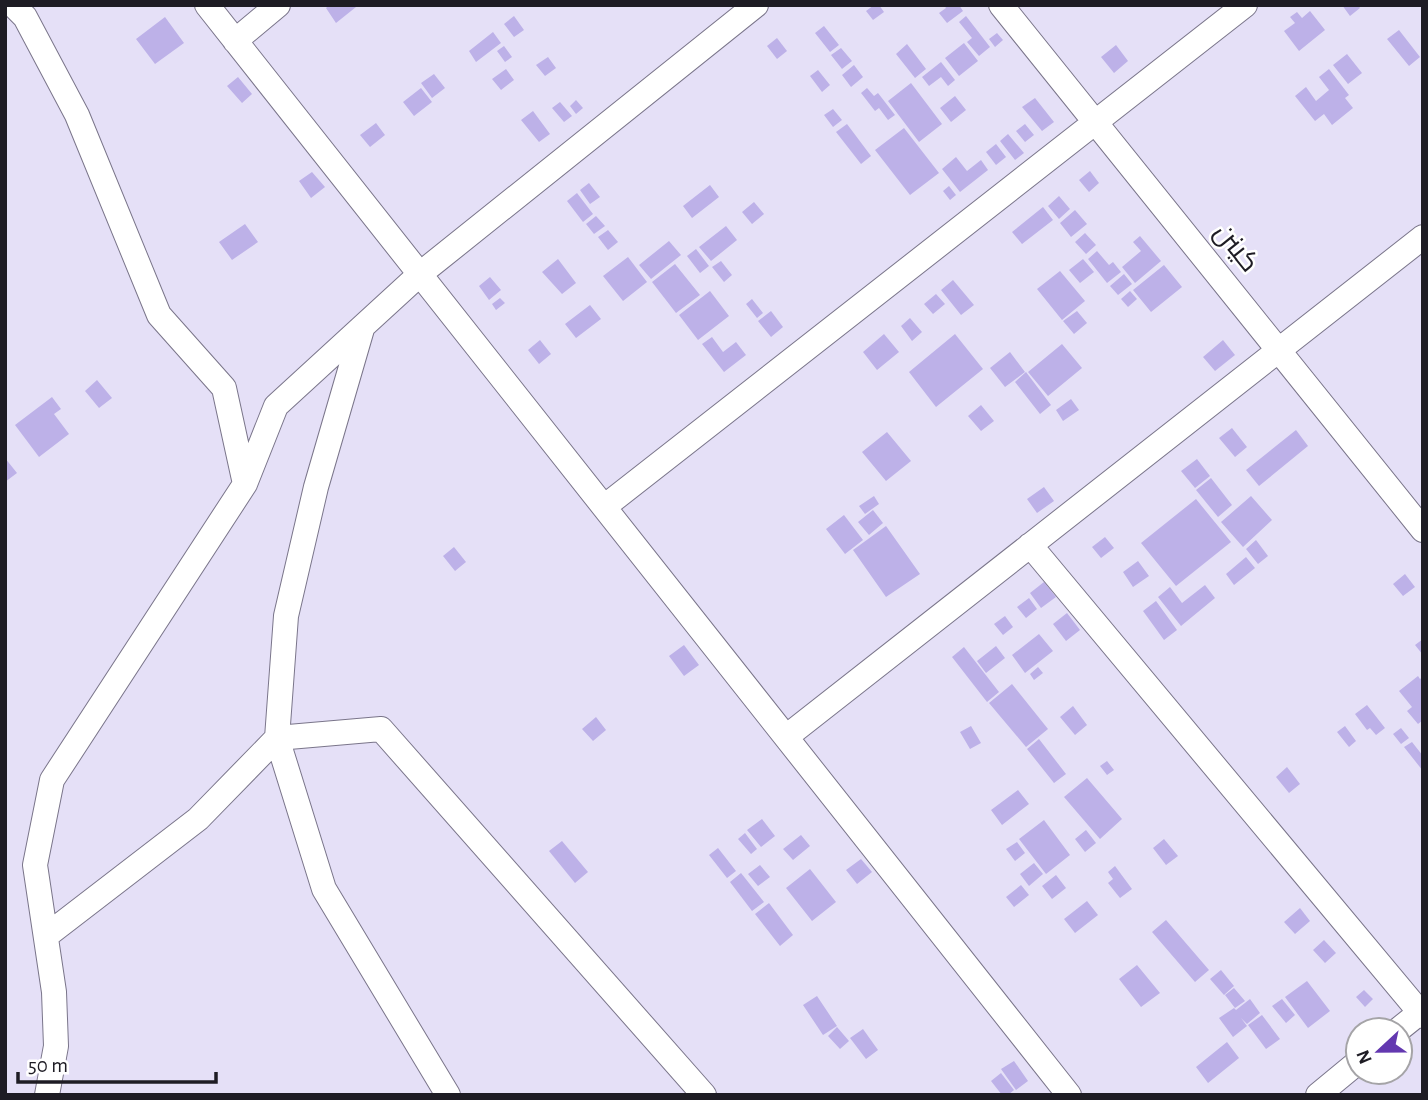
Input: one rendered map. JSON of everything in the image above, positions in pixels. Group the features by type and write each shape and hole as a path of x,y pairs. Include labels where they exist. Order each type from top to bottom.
{"street":[{"path":"13,5 24,17 77,115 159,315 224,387 245,484"},
{"path":"207,5 1069,1095"},
{"path":"235,41 278,5"},
{"path":"47,1095 56,1046 54,992 36,865 52,780 245,484 276,406 420,274 756,5"},
{"name":"كينن","path":"1001,5 1423,530"},
{"path":"604,507 1245,5"},
{"path":"786,737 1423,237"},
{"path":"363,328 316,487 286,616 276,738 324,889 448,1095"},
{"path":"1030,545 1422,1013"},
{"path":"46,936 198,819 276,738 382,729 704,1095"},
{"path":"1318,1095 1344,1074"}],"building":[{"path":"329,5 356,7 336,23 326,8"},
{"path":"879,5 884,12 873,20 866,11"},
{"path":"944,5 959,5 963,11 947,23 939,13 946,8"},
{"path":"1342,5 1358,5 1360,8 1350,16"},
{"path":"1310,11 1325,30 1299,51 1284,31 1295,23 1290,17 1297,12 1302,18"},
{"path":"514,16 524,30 514,37 504,24"},
{"path":"966,16 990,47 979,56 967,42 972,38 959,22"},
{"path":"165,17 184,43 155,64 136,39"},
{"path":"824,26 839,45 830,52 815,33"},
{"path":"1399,30 1420,57 1409,66 1387,39"},
{"path":"493,32 501,43 476,62 469,51"},
{"path":"997,33 1003,40 995,47 989,39"},
{"path":"777,38 787,51 777,59 767,46"},
{"path":"964,43 978,61 959,76 945,58"},
{"path":"907,44 926,69 915,78 896,54"},
{"path":"1116,45 1128,61 1114,73 1101,57"},
{"path":"504,46 512,57 505,62 497,51"},
{"path":"841,48 852,61 842,69 831,55"},
{"path":"1347,54 1362,73 1348,84 1333,65"},
{"path":"548,57 556,68 545,76 536,65"},
{"path":"941,62 955,80 948,86 941,77 929,86 922,77"},
{"path":"854,65 863,77 851,87 842,75"},
{"path":"506,69 514,80 501,90 492,79"},
{"path":"1329,69 1349,95 1345,98 1353,108 1332,125 1324,114 1315,121 1295,96 1306,87 1316,101 1329,90 1319,77"},
{"path":"818,70 830,85 822,92 810,76"},
{"path":"434,74 445,88 432,98 421,83"},
{"path":"238,77 252,94 242,103 227,86"},
{"path":"911,83 942,124 919,142 888,101"},
{"path":"421,88 432,102 414,116 403,102"},
{"path":"867,88 874,96 878,93 895,115 888,120 879,108 875,111 861,93"},
{"path":"955,96 966,110 951,122 940,108"},
{"path":"1035,98 1054,122 1042,131 1022,107"},
{"path":"576,100 583,108 576,114 570,106"},
{"path":"560,102 572,116 564,122 552,108"},
{"path":"833,109 842,120 833,127 824,115"},
{"path":"533,111 550,134 539,142 521,120"},
{"path":"376,123 385,135 370,147 360,135"},
{"path":"847,124 871,156 861,164 836,132"},
{"path":"1025,124 1034,135 1025,142 1016,131"},
{"path":"904,128 939,173 910,195 875,150"},
{"path":"1008,134 1024,153 1015,160 1000,141"},
{"path":"996,144 1006,157 996,165 986,152"},
{"path":"956,157 967,171 981,160 988,170 960,192 942,169"},
{"path":"1090,171 1099,183 1089,192 1079,180"},
{"path":"312,172 325,187 311,198 299,181"},
{"path":"589,183 600,197 590,204 580,190"},
{"path":"710,185 719,197 692,218 683,206"},
{"path":"949,186 956,195 950,200 943,191"},
{"path":"577,193 593,214 583,222 567,201"},
{"path":"1059,196 1070,209 1059,219 1048,206"},
{"path":"754,202 764,214 752,224 742,212"},
{"path":"1043,207 1053,220 1022,244 1012,232"},
{"path":"1075,210 1087,224 1071,237 1060,223"},
{"path":"596,216 605,226 594,234 586,224"},
{"path":"245,224 258,242 232,260 219,242"},
{"path":"726,226 737,240 711,261 699,247"},
{"path":"608,230 618,242 608,250 598,237"},
{"path":"1085,233 1096,245 1086,254 1075,242"},
{"path":"1140,236 1161,261 1135,283 1122,267 1141,251 1133,242"},
{"path":"669,241 681,255 651,279 639,265"},
{"path":"696,249 709,266 700,273 687,256"},
{"path":"1097,251 1109,265 1113,262 1121,272 1107,283 1088,259"},
{"path":"628,257 647,282 623,301 603,276"},
{"path":"558,259 576,283 562,294 542,272"},
{"path":"1083,259 1094,272 1080,283 1069,270"},
{"path":"721,261 732,275 724,282 712,267"},
{"path":"675,264 700,295 676,313 652,282"},
{"path":"1164,265 1182,287 1151,312 1133,290"},
{"path":"1060,271 1085,301 1062,320 1037,289"},
{"path":"1124,274 1132,284 1118,295 1110,286"},
{"path":"490,277 501,290 489,300 479,286"},
{"path":"953,280 974,305 961,315 941,290"},
{"path":"710,291 729,316 698,340 679,315"},
{"path":"1130,291 1137,299 1128,307 1121,299"},
{"path":"936,294 945,304 933,314 924,304"},
{"path":"500,298 505,303 496,310 492,304"},
{"path":"752,299 763,313 757,318 746,304"},
{"path":"590,305 601,319 576,338 565,324"},
{"path":"771,311 783,327 771,337 758,321"},
{"path":"1077,311 1087,323 1074,334 1063,321"},
{"path":"910,318 922,332 912,341 901,326"},
{"path":"884,334 899,352 877,370 863,352"},
{"path":"955,334 983,369 936,407 909,372"},
{"path":"712,337 723,352 736,342 746,355 724,372 702,344"},
{"path":"540,340 551,354 539,364 528,350"},
{"path":"1223,340 1235,355 1215,371 1203,357"},
{"path":"1062,344 1082,368 1048,396 1028,372"},
{"path":"1010,352 1025,372 1005,387 990,368"},
{"path":"1026,372 1051,405 1040,414 1015,382"},
{"path":"97,380 112,398 99,408 85,391"},
{"path":"52,397 61,409 54,414 69,434 39,457 15,425"},
{"path":"1071,399 1079,410 1063,421 1056,410"},
{"path":"981,405 994,421 981,431 968,416"},
{"path":"1232,428 1247,447 1235,457 1219,438"},
{"path":"1296,430 1308,446 1259,486 1246,470"},
{"path":"887,432 911,461 886,481 862,452"},
{"path":"5,458 17,473 5,482"},
{"path":"1197,459 1210,476 1195,488 1181,471"},
{"path":"1211,478 1232,505 1218,517 1196,490"},
{"path":"1044,487 1054,501 1037,513 1027,499"},
{"path":"874,496 879,504 865,514 859,506"},
{"path":"1251,496 1272,520 1243,547 1221,522"},
{"path":"1196,499 1231,542 1176,586 1141,543"},
{"path":"873,510 883,523 869,535 858,522"},
{"path":"844,515 863,540 845,554 826,529"},
{"path":"886,526 920,574 886,597 853,550"},
{"path":"1105,537 1114,548 1101,558 1092,547"},
{"path":"1256,540 1268,556 1258,564 1246,549"},
{"path":"454,547 466,562 455,571 443,556"},
{"path":"1246,557 1255,568 1234,585 1226,574"},
{"path":"1138,561 1149,576 1133,587 1123,572"},
{"path":"1405,574 1415,587 1403,596 1393,584"},
{"path":"1044,582 1056,597 1041,608 1030,593"},
{"path":"1205,585 1215,598 1181,626 1158,597 1170,587 1182,603"},
{"path":"1029,598 1037,609 1026,618 1017,607"},
{"path":"1156,601 1177,630 1164,640 1143,611"},
{"path":"1067,613 1080,630 1066,641 1053,624"},
{"path":"1005,616 1013,627 1003,635 994,624"},
{"path":"1039,634 1053,651 1025,673 1012,655"},
{"path":"1423,639 1423,655 1415,645"},
{"path":"684,645 699,665 684,676 669,656"},
{"path":"996,646 1005,658 986,673 977,661"},
{"path":"964,647 999,692 987,702 952,657"},
{"path":"1038,667 1043,673 1034,680 1030,674"},
{"path":"1418,676 1420,679 1423,677 1423,720 1418,724 1407,711 1412,707 1399,691"},
{"path":"1012,684 1048,729 1026,747 989,703"},
{"path":"1367,705 1385,728 1376,735 1370,728 1367,730 1355,714"},
{"path":"1073,706 1087,725 1075,735 1060,717"},
{"path":"596,717 606,730 593,741 582,729"},
{"path":"971,726 981,743 970,749 960,732"},
{"path":"1345,726 1356,741 1349,747 1337,732"},
{"path":"1401,728 1409,738 1401,744 1393,734"},
{"path":"1039,739 1066,774 1054,783 1027,749"},
{"path":"1412,742 1423,756 1423,771 1404,747"},
{"path":"1107,761 1114,770 1107,775 1100,766"},
{"path":"1287,767 1300,784 1289,793 1276,777"},
{"path":"1087,778 1122,819 1100,839 1064,797"},
{"path":"1018,790 1029,804 1002,825 991,810"},
{"path":"762,819 775,836 761,847 747,830"},
{"path":"1044,820 1070,855 1046,874 1019,839"},
{"path":"1086,830 1096,843 1085,852 1075,839"},
{"path":"745,833 757,849 751,854 738,839"},
{"path":"801,835 810,846 793,860 783,849"},
{"path":"1164,839 1178,856 1166,865 1153,848"},
{"path":"562,841 588,872 575,883 549,851"},
{"path":"1017,842 1025,853 1015,861 1006,849"},
{"path":"718,848 736,871 727,878 709,855"},
{"path":"861,859 872,872 857,884 846,870"},
{"path":"1034,863 1043,874 1029,886 1020,874"},
{"path":"760,865 770,877 758,886 748,874"},
{"path":"1115,866 1132,889 1120,898 1108,883 1113,879 1108,872"},
{"path":"810,869 836,902 812,921 786,888"},
{"path":"741,873 764,902 752,911 730,882"},
{"path":"1056,875 1066,888 1052,899 1042,886"},
{"path":"1021,885 1029,895 1014,907 1006,897"},
{"path":"1087,901 1098,915 1075,933 1064,919"},
{"path":"769,903 793,935 780,946 755,914"},
{"path":"1300,908 1310,921 1295,934 1284,922"},
{"path":"1166,920 1209,970 1195,982 1152,932"},
{"path":"1324,940 1336,953 1325,963 1313,950"},
{"path":"1137,965 1160,993 1141,1007 1119,979"},
{"path":"1221,970 1234,986 1224,995 1210,979"},
{"path":"1307,981 1330,1011 1308,1028 1285,997"},
{"path":"1234,988 1245,1001 1235,1008 1225,995"},
{"path":"1364,990 1373,999 1365,1007 1356,997"},
{"path":"817,996 837,1026 823,1035 803,1005"},
{"path":"1250,999 1260,1013 1247,1024 1241,1018 1247,1026 1233,1037 1219,1018"},
{"path":"1282,999 1295,1015 1286,1023 1272,1006"},
{"path":"1262,1015 1280,1039 1266,1049 1248,1025"},
{"path":"837,1027 849,1041 840,1049 828,1036"},
{"path":"863,1029 878,1050 866,1059 850,1038"},
{"path":"1227,1042 1239,1058 1208,1083 1196,1067"},
{"path":"1014,1061 1028,1081 1016,1090 1001,1069"},
{"path":"1001,1073 1014,1090 1008,1095 1002,1095 991,1081"}]}
